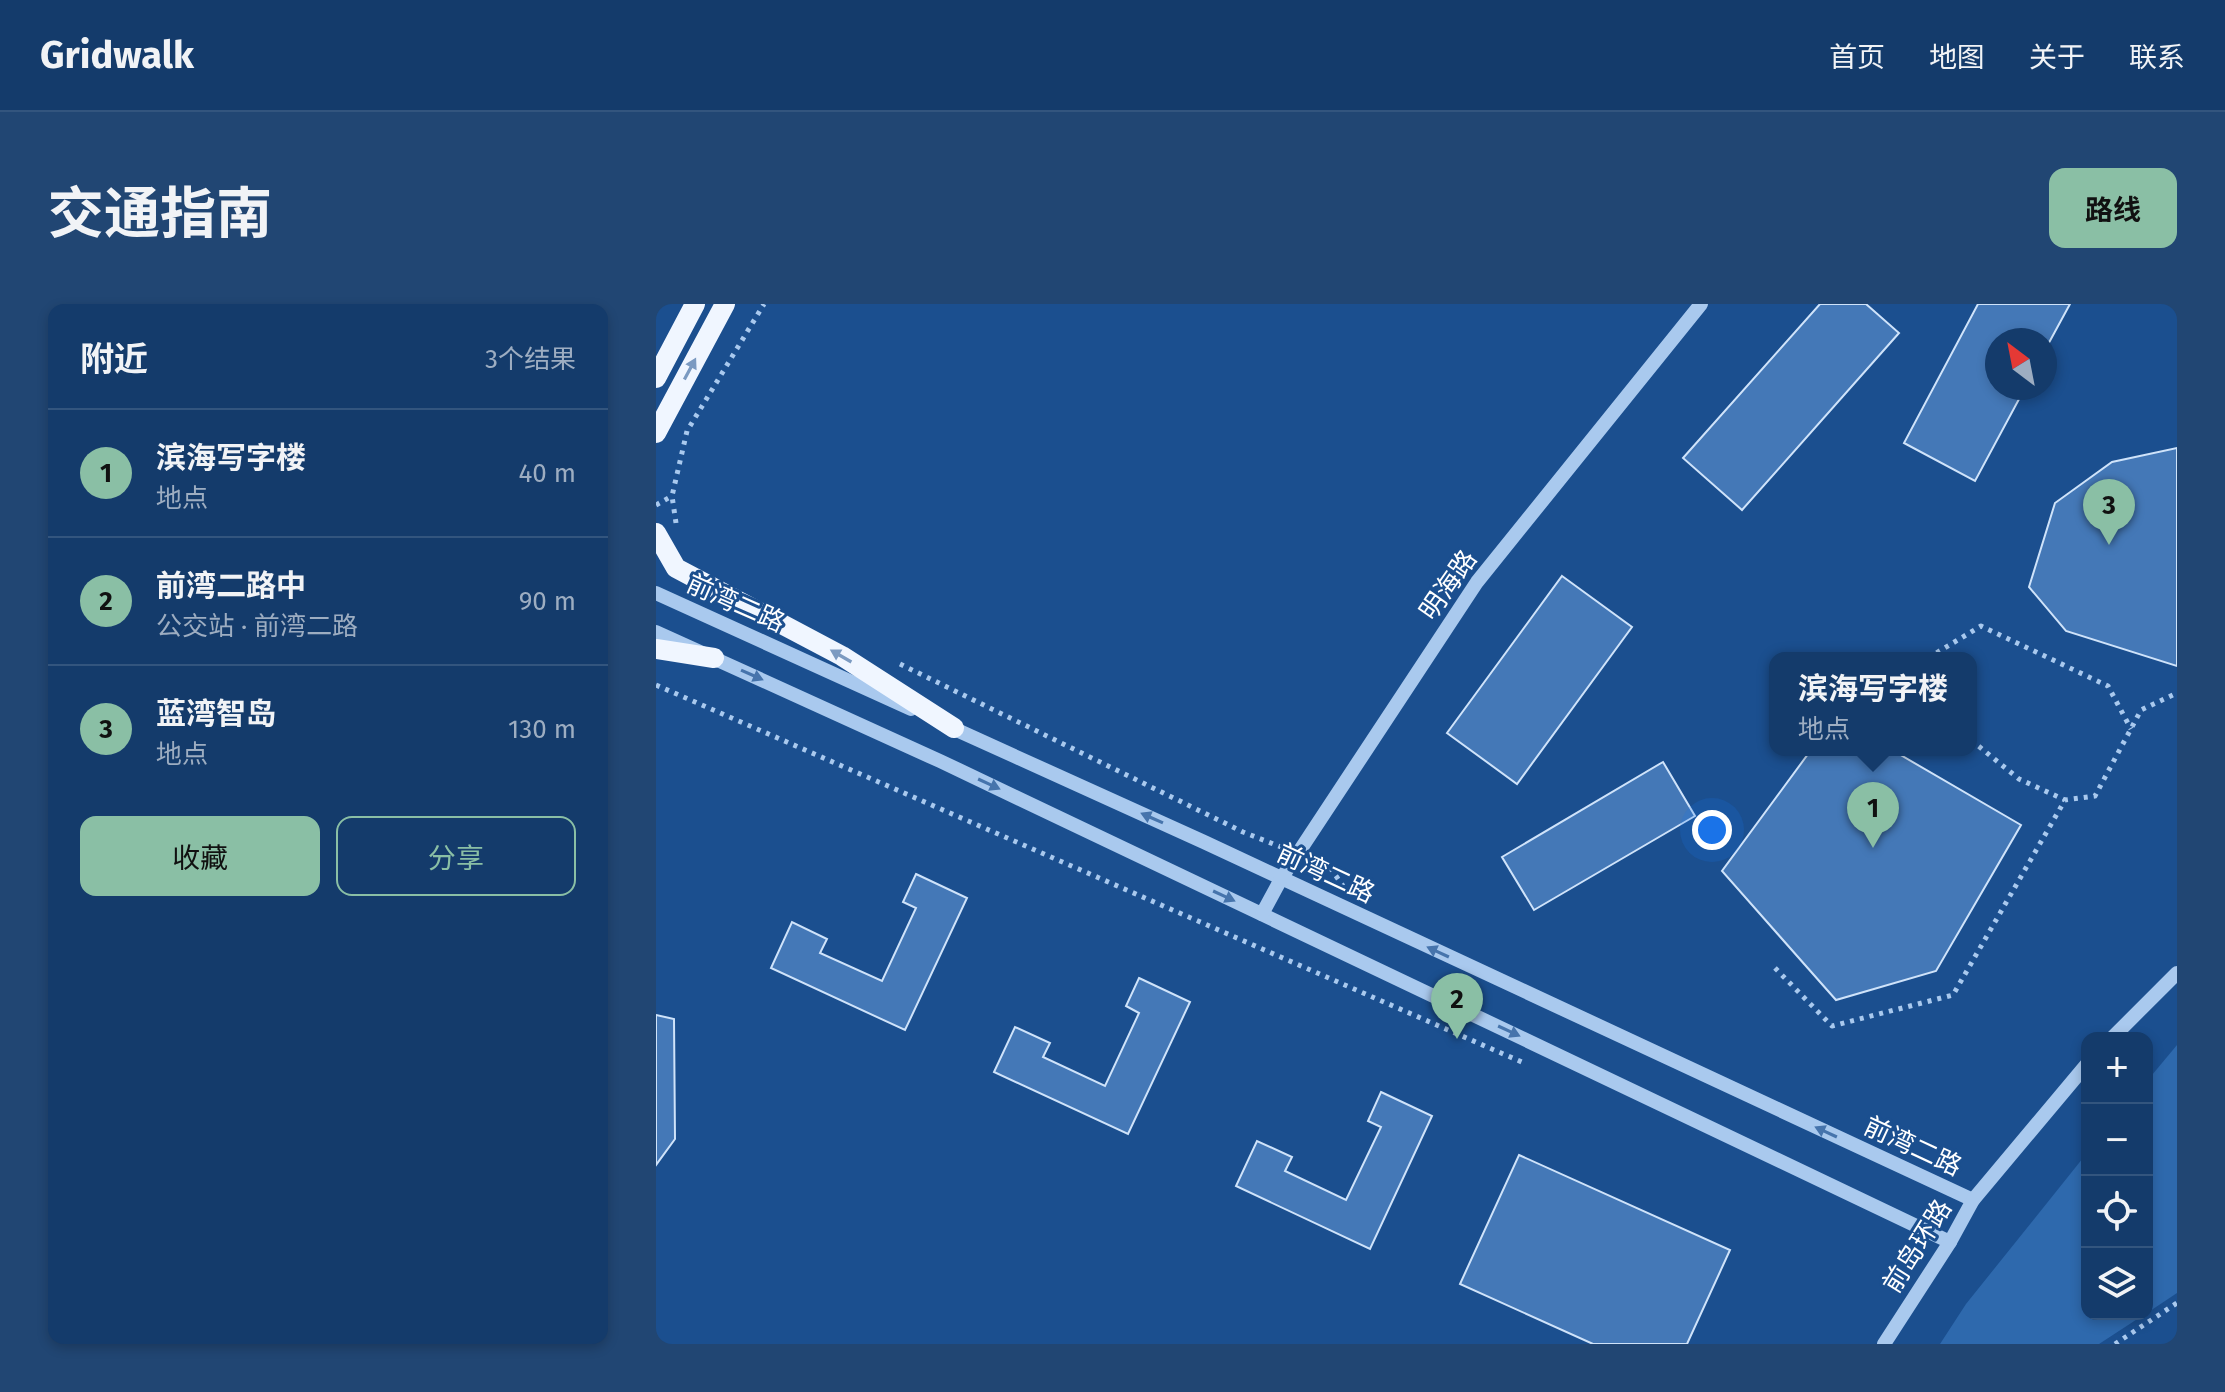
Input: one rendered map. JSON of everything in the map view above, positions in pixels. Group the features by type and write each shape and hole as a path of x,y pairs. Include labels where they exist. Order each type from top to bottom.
{"main road":[{"path":"656,378 695,304"},
{"path":"656,433 725,304"},
{"path":"656,533 676,568 842,656 954,728"},
{"path":"656,649 714,658"}],"street":[{"name":"明海路","path":"1262,914 1281,879 1477,582 1701,304"},
{"name":"前湾二路","path":"656,593 1973,1200"},
{"path":"656,632 940,761 1950,1242"},
{"path":"2118,1032 2177,973"},
{"name":"前岛环路","path":"1884,1344 1950,1242 1973,1200 2081,1071"}],"path":[{"path":"676,526 672,496 687,431 764,304"},
{"path":"656,505 672,496"},
{"path":"1938,652 1981,626 2108,686 2131,729"},
{"path":"892,660 1243,832 1329,866 1343,887"},
{"path":"656,685 1526,1064"},
{"path":"1977,745 2019,779 2065,800 2095,796 2141,710 2177,693"},
{"path":"1775,968 1832,1026 1953,995 2065,800"},
{"path":"2115,1344 2177,1303"}],"shaded area":[{"path":"2177,1045 2177,1293 2153,1309 2153,1104 2153,1074"},
{"path":"2081,1160 2081,1320 2136,1320 2099,1344 1940,1344 1966,1304"}],"building":[{"path":"1820,304 1866,304 1899,333 1742,510 1683,458"},
{"path":"1978,304 2070,304 2057,328 1985,328 1985,400 2019,400 1975,481 1904,443"},
{"path":"2177,448 2177,666 2066,631 2029,587 2055,503 2112,462"},
{"path":"1562,576 1632,627 1517,784 1447,733"},
{"path":"1807,756 1902,756 2021,825 1936,971 1836,1000 1722,871"},
{"path":"1663,762 1695,816 1534,910 1502,857"},
{"path":"916,874 967,898 905,1030 771,968 792,922 827,939 820,953 882,981 916,908 903,902"},
{"path":"1139,978 1190,1002 1128,1134 994,1072 1015,1027 1050,1043 1043,1057 1105,1086 1139,1013 1126,1006"},
{"path":"656,1015 674,1019 675,1139 656,1165"},
{"path":"1381,1092 1432,1116 1370,1249 1236,1186 1257,1141 1292,1157 1285,1171 1346,1200 1381,1127 1368,1121"},
{"path":"1519,1155 1730,1250 1687,1344 1593,1344 1460,1284"}],"place":[{"name":"蓝湾智岛","path":"2109,545"},
{"name":"滨海写字楼","path":"1873,848"},
{"name":"前湾二路中","path":"1457,1039"}]}
